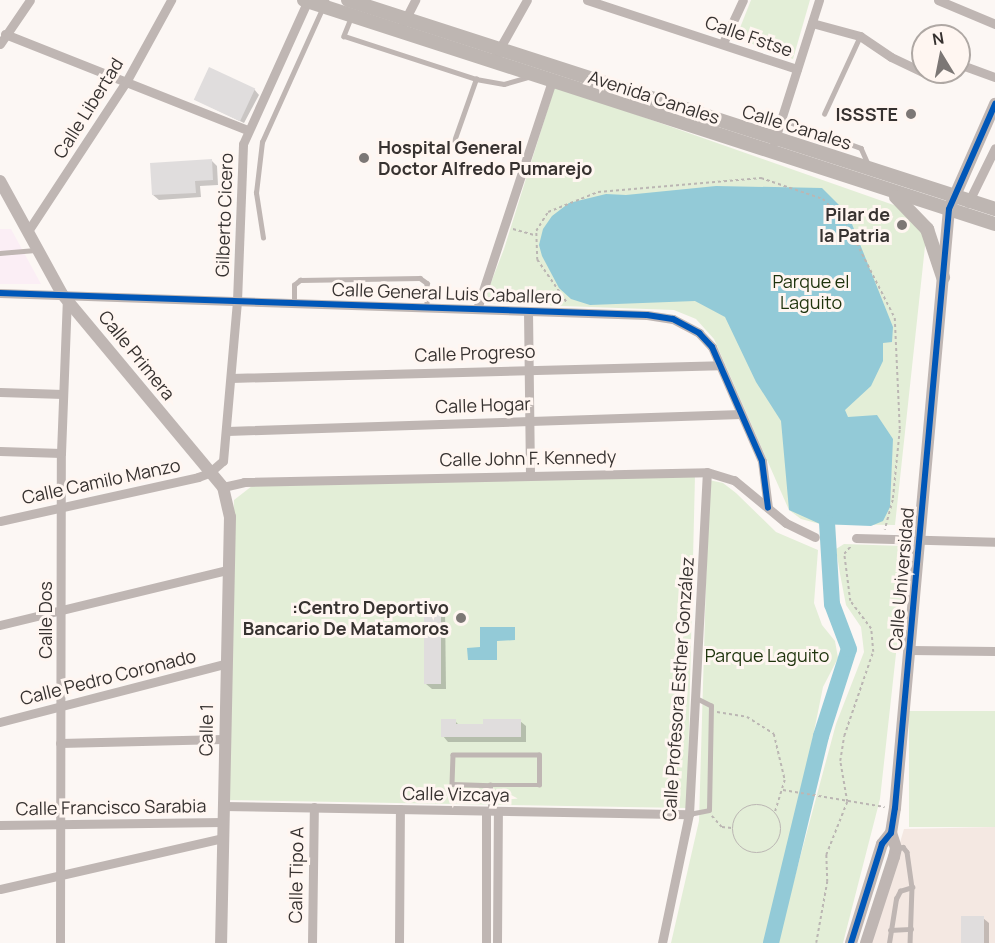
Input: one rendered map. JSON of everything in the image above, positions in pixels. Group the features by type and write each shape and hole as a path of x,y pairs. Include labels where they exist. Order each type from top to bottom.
{"main road":[{"name":"Avenida Canales","path":"306,0 352,6 400,31 551,82 773,146 889,192 951,202 964,214 995,224"},
{"name":"Calle Canales","path":"352,6 405,17 500,48 773,146 869,168 951,202 969,201 995,209"},
{"path":"889,192 927,229 943,277"}],"street":[{"path":"0,44 30,0"},
{"name":"Calle Libertad","path":"28,231 126,82 171,0"},
{"name":"Gilberto Cicero","path":"209,473 223,461 227,431 247,130 306,0"},
{"path":"400,31 415,0"},
{"path":"492,62 526,0"},
{"name":"Calle Fstse","path":"587,0 797,69"},
{"path":"723,44 743,0"},
{"path":"773,146 819,0"},
{"path":"938,0 995,24"},
{"path":"812,22 860,36 891,57 911,66"},
{"path":"5,34 247,130"},
{"path":"477,309 557,68"},
{"path":"971,68 995,77"},
{"name":"Calle Universidad","path":"896,848 891,833 951,202 995,104"},
{"path":"964,214 995,148"},
{"name":"Calle Primera","path":"0,181 65,296 209,473 223,487"},
{"name":"Calle General Luis Caballero","path":"0,293 574,312 673,319 708,341 766,475 768,508"},
{"name":"Calle Dos","path":"60,943 61,453 65,296"},
{"path":"528,311 530,474"},
{"name":"Calle Progreso","path":"231,378 528,368 720,365"},
{"path":"0,392 63,394"},
{"name":"Calle Hogar","path":"227,431 741,414"},
{"path":"0,451 61,453"},
{"name":"Calle John F. Kennedy","path":"223,487 244,482 707,471 734,480 786,523 815,537"},
{"name":"Calle Profesora Esther González","path":"662,943 689,814 707,471"},
{"name":"Calle Camilo Manzo","path":"0,521 61,505 209,473"},
{"name":"Calle 1","path":"221,943 224,664 230,517 223,487"},
{"path":"856,538 995,542"},
{"path":"0,625 228,570"},
{"path":"910,650 995,651"},
{"name":"Calle Pedro Coronado","path":"0,722 224,664"},
{"path":"60,743 223,739"},
{"name":"Calle Vizcaya","path":"223,806 689,814"},
{"name":"Calle Tipo A","path":"312,943 314,807"},
{"path":"399,943 400,809"},
{"path":"486,943 491,811"},
{"path":"491,811 497,943"},
{"name":"Calle Francisco Sarabia","path":"0,825 222,822"},
{"path":"851,943 882,844 891,833"},
{"path":"0,889 222,838"},
{"path":"855,928 867,938 896,848"}],"lane":[{"path":"263,238 256,193 262,142 324,3"},
{"path":"352,6 345,36 476,79 504,84 532,75"},
{"path":"824,114 860,36"},
{"path":"454,141 476,79"},
{"path":"781,119 861,148 869,168"},
{"path":"0,253 38,250"},
{"path":"294,303 294,285 300,280 420,278 427,283 427,308"},
{"path":"689,814 709,810 711,706 695,698"},
{"path":"453,755 539,755 539,785 490,785 452,784 453,755"},
{"path":"490,785 491,811"},
{"path":"882,844 896,848 903,847 908,852 912,887 910,943"},
{"path":"889,943 896,898 900,891 912,887"},
{"path":"890,930 911,929"}],"path":[{"path":"574,312 537,260 535,236 548,212 598,192 761,178 823,199 846,222 895,318 900,430 893,500 884,531"},
{"path":"506,226 535,236"},
{"path":"816,943 827,882 826,855 847,802 840,761 843,736 873,652 871,629 854,610 848,592 844,554 856,538"},
{"path":"711,712 747,717 766,725 774,734 781,751 783,790 775,813 781,831 778,840 765,852 746,851 739,845 733,828 735,819 749,807 767,808 775,813"},
{"path":"783,790 823,799 895,808"},
{"path":"709,810 714,822 733,828"}],"shaded area":[{"path":"0,229 11,229 41,284 0,284"},
{"path":"995,827 995,943 870,943 904,829"}],"green space":[{"path":"751,0 810,0 793,59 736,38"},
{"name":"Parque el Laguito","path":"555,86 905,209 926,237 895,525 820,524 801,519 789,510 714,339 696,319 674,310 483,303 504,249"},
{"name":":Centro Deportivo Bancario De Matamoros","path":"695,476 687,808 226,800 234,500 252,486"},
{"name":"Parque Laguito","path":"709,480 723,483 736,493 776,532 818,550 814,603 822,625 835,641 838,658 823,687 797,816 765,943 671,943 699,821"},
{"path":"844,544 902,546 907,554 880,799 843,943 777,943 836,724 864,652 861,627 846,605 840,574 836,549"},
{"path":"909,711 995,711 995,827 909,827"}],"water":[{"name":"Parque el Laguito","path":"716,186 822,188 848,214 893,327 892,342 883,343 883,361 871,386 845,410 848,417 877,415 893,439 890,507 883,521 871,526 820,524 789,510 781,421 756,382 725,317 695,301 590,305 571,299 559,288 542,256 539,245 543,229 552,216 569,203 606,194 626,195"},
{"path":"480,627 515,627 515,640 497,641 497,660 468,660 467,648 480,647"}],"building":[{"path":"209,67 255,89 240,121 194,100"},
{"path":"212,159 213,180 195,181 196,193 152,195 150,163"},
{"path":"424,601 441,601 441,684 424,684"},
{"path":"441,719 456,719 456,724 483,724 483,719 521,719 521,737 441,737"},
{"path":"961,916 984,916 984,943 961,943"}],"waterway":[{"path":"771,943 821,736 849,649 832,604 827,523"}],"cycle path":[{"path":"851,943 882,844 891,833 895,808 949,209 995,104"},
{"path":"0,293 647,315 673,319 699,333 712,347 762,461 768,508"}],"place":[{"name":"ISSSTE","path":"911,114"},
{"name":"Hospital General Doctor Alfredo Pumarejo","path":"364,158"},
{"name":"Pilar de la Patria","path":"902,225"},
{"name":":Centro Deportivo Bancario De Matamoros","path":"461,618"}]}
